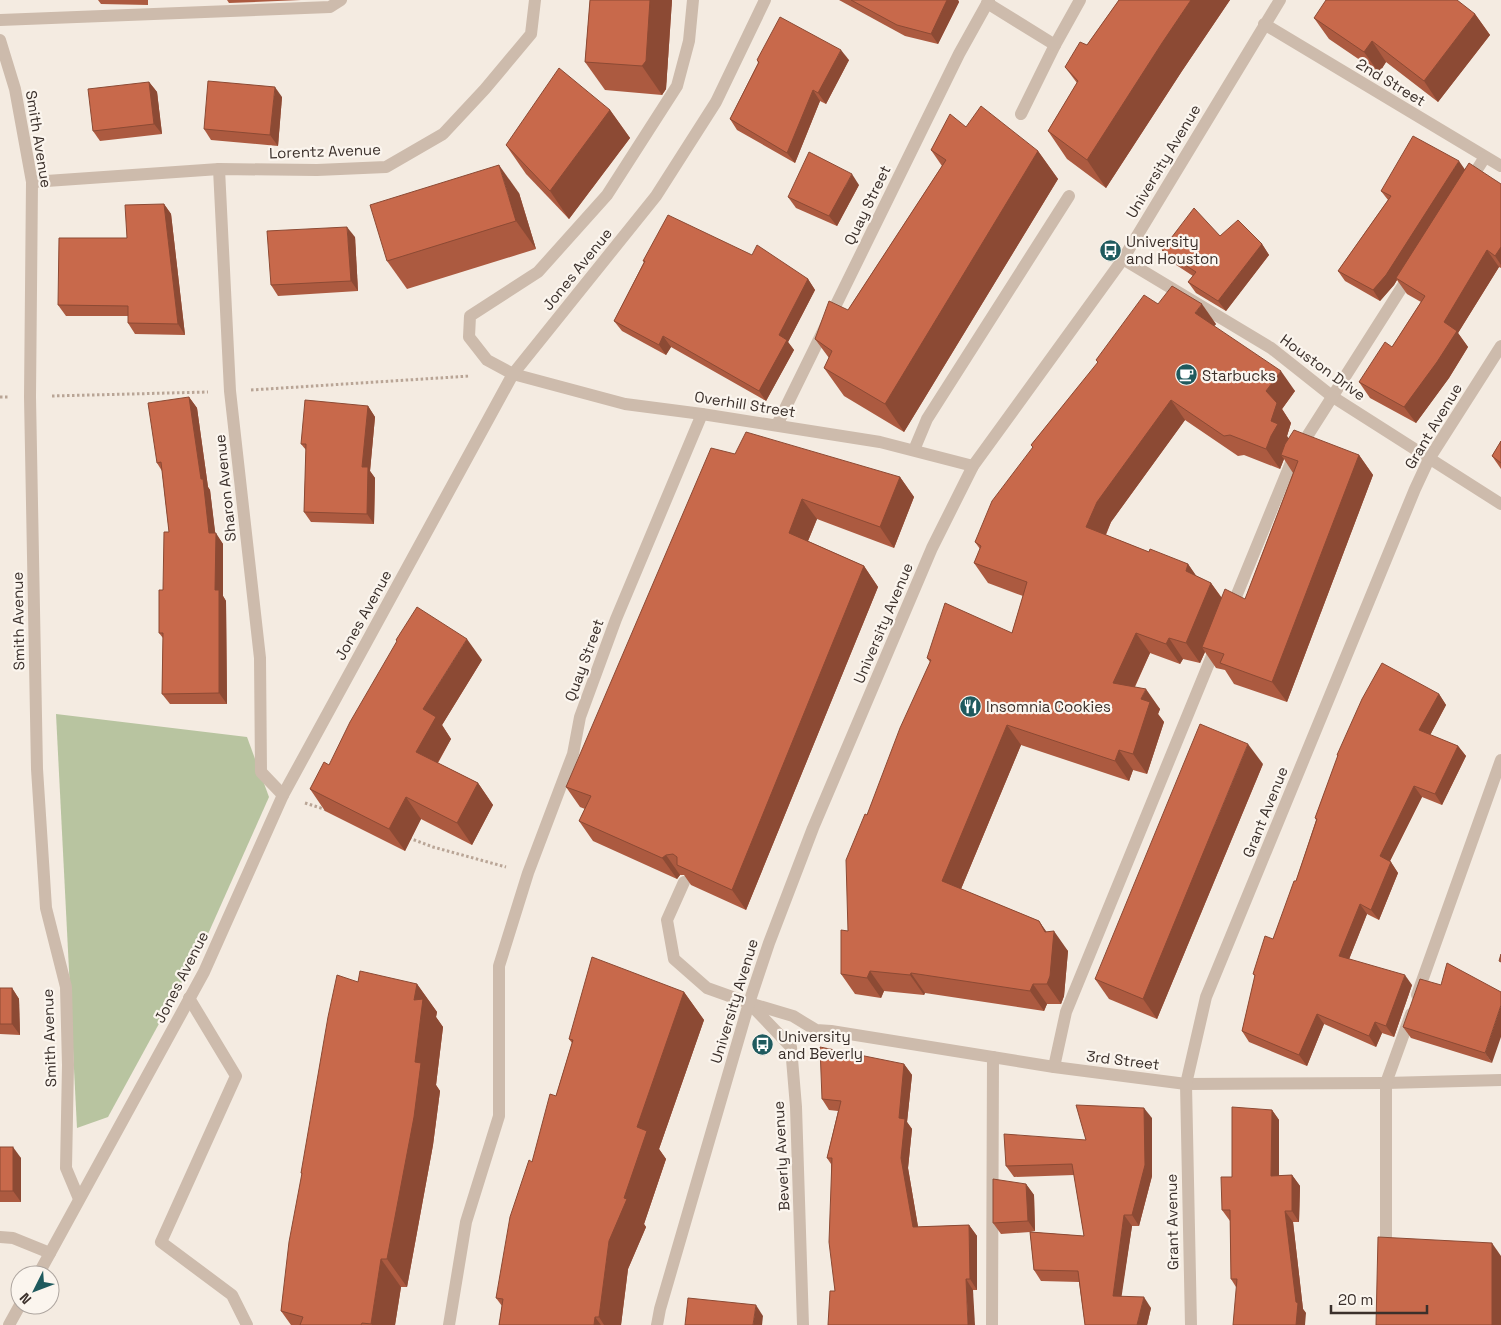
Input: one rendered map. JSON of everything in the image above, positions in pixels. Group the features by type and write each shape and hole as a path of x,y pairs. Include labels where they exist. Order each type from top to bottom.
{"street":[{"path":"0,20 330,7 341,0"},
{"name":"Lorentz Avenue","path":"32,182 219,169 318,170 386,167 443,134 485,89 531,34 535,0"},
{"name":"Overhill Street","path":"693,0 689,41 677,86 606,195 538,272 470,316 469,337 487,360 513,374 625,404 880,442 973,466"},
{"name":"Jones Avenue","path":"43,1265 204,972 283,795 513,374 656,196 716,102 765,0"},
{"path":"1021,114 1055,45 1080,0"},
{"name":"University Avenue","path":"657,1325 660,1309 749,1003 769,943 813,828 932,548 973,466 1123,259 1280,0"},
{"path":"988,2 1055,45"},
{"name":"Quay Street","path":"777,426 959,54 988,2"},
{"name":"2nd Street","path":"1264,24 1501,166"},
{"name":"Smith Avenue","path":"0,40 15,89 32,182 30,397 36,769 46,908 66,987 68,1065 66,1168 79,1199"},
{"path":"1464,190 1485,157"},
{"name":"Sharon Avenue","path":"219,169 230,391 260,658 261,772 283,795"},
{"path":"914,450 927,419 1070,196"},
{"name":"Houston Drive","path":"1123,259 1271,348 1333,397 1501,504"},
{"path":"1228,617 1292,460 1417,264"},
{"name":"Grant Avenue","path":"1191,1325 1186,1084 1206,997 1429,458 1501,346"},
{"name":"Quay Street","path":"449,1325 466,1222 499,1116 499,966 528,873 573,754 580,716 616,619 702,414"},
{"path":"1054,1067 1066,1012 1220,635"},
{"path":"1386,1267 1386,1083 1501,760"},
{"name":"3rd Street","path":"684,882 667,920 674,959 707,988 793,1016 816,1030 1054,1067 1186,1084 1386,1083 1501,1080"},
{"path":"189,998 236,1076 160,1242 232,1295 247,1325"},
{"name":"Beverly Avenue","path":"749,1003 791,1047 797,1135 803,1325"},
{"path":"992,1325 993,1057"},
{"path":"0,1237 13,1238 50,1253"}],"path":[{"path":"30,397 230,391 474,376"},
{"path":"283,795 330,811"},
{"path":"405,837 433,847 528,873"}],"green space":[{"path":"56,714 247,737 269,797 208,934 108,1117 77,1128"}],"building":[{"path":"590,0 650,0 646,61 642,66 585,62"},
{"path":"851,0 947,0 931,34 897,25"},
{"path":"1119,0 1191,0 1087,160 1048,131 1078,81 1065,67 1080,42 1087,45"},
{"path":"1326,0 1457,0 1475,14 1424,81 1372,41 1364,52 1314,18"},
{"path":"780,17 841,50 818,93 813,90 787,153 730,119 759,62 757,60"},
{"path":"559,68 610,110 550,191 506,145"},
{"path":"208,81 275,87 270,135 204,129"},
{"path":"149,82 154,124 93,131 88,89"},
{"path":"981,106 1038,151 885,404 824,368 832,351 815,339 829,301 848,310 946,160 931,150 950,114 966,127"},
{"path":"1413,136 1459,161 1386,275 1373,290 1338,271 1391,196 1381,191"},
{"path":"809,152 852,174 829,216 788,197"},
{"path":"1469,163 1501,184 1501,247 1495,256 1487,250 1444,322 1457,331 1404,407 1359,382 1385,342 1392,347 1425,296 1396,278"},
{"path":"499,165 516,221 387,261 370,205"},
{"path":"164,204 178,324 128,323 128,306 58,305 59,238 127,238 125,205"},
{"path":"1194,208 1220,236 1238,220 1262,244 1218,301 1188,282 1196,272 1162,250"},
{"path":"668,215 752,255 757,245 808,279 779,335 787,340 759,391 663,336 659,345 614,321"},
{"path":"347,227 351,281 271,285 267,231"},
{"path":"1172,286 1202,304 1195,313 1281,371 1266,391 1277,403 1271,421 1278,424 1266,449 1230,435 1224,436 1171,400 1097,502 1086,527 1149,552 1150,549 1188,564 1186,571 1211,583 1186,643 1169,638 1166,644 1136,633 1113,683 1146,689 1141,699 1150,702 1133,754 1119,750 1115,761 1007,725 942,881 1039,921 1045,932 1054,931 1050,976 1047,984 1033,984 1030,991 911,973 910,975 870,971 867,978 841,974 841,930 848,931 846,860 865,814 867,815 900,728 931,660 927,658 945,603 1012,633 1027,582 974,563 981,546 975,542 992,501 1033,447 1031,445 1098,362 1096,360 1144,295 1158,304"},
{"path":"189,397 201,479 203,479 209,533 216,533 215,590 219,590 219,693 162,694 163,633 159,633 159,590 163,590 164,532 169,532 161,462 157,463 148,403"},
{"path":"305,400 368,406 362,467 368,467 367,514 304,512 306,444 301,444"},
{"path":"1294,430 1359,455 1272,682 1220,663 1224,654 1202,647 1225,589 1245,599 1298,461 1281,455 1285,444"},
{"path":"746,432 900,477 880,527 802,499 789,533 864,566 732,890 677,865 677,857 673,854 662,858 579,821 591,796 566,787 711,448 735,454"},
{"path":"1501,441 1501,463 1492,456"},
{"path":"417,607 467,639 423,709 436,717 416,752 478,783 457,823 406,797 389,829 310,789 324,762 329,765 350,722 396,640"},
{"path":"1382,663 1439,694 1419,730 1458,746 1435,794 1414,786 1380,856 1391,862 1371,910 1360,904 1339,956 1405,975 1386,1026 1375,1022 1369,1036 1317,1014 1299,1055 1242,1031 1255,975 1253,974 1265,936 1273,939 1294,881 1296,881 1337,755 1362,699"},
{"path":"1200,724 1248,744 1143,999 1095,979"},
{"path":"592,957 684,992 637,1127 647,1131 624,1198 627,1199 609,1241 599,1317 595,1317 594,1325 499,1325 503,1299 496,1298 510,1217 529,1160 532,1162 550,1094 556,1096 573,1040 569,1039"},
{"path":"1447,963 1501,992 1501,1005 1485,1053 1403,1027 1420,979 1441,985"},
{"path":"360,971 417,984 414,1000 423,999 415,1062 421,1063 414,1117 387,1259 381,1259 371,1324 300,1325 303,1317 281,1311 289,1242 337,975 358,982"},
{"path":"0,988 12,988 12,1024 0,1024"},
{"path":"820,1047 904,1064 899,1118 905,1119 901,1158 913,1227 969,1225 970,1279 966,1279 968,1325 828,1325 830,1291 835,1291 829,1242 832,1158 827,1158 841,1101 822,1099"},
{"path":"1076,1105 1144,1108 1145,1165 1132,1215 1124,1215 1113,1296 1144,1297 1137,1325 1085,1325 1078,1271 1034,1270 1030,1232 1084,1236 1072,1164 1006,1166 1004,1134 1086,1140"},
{"path":"1232,1107 1272,1110 1271,1176 1292,1175 1292,1211 1285,1211 1296,1302 1298,1303 1296,1325 1233,1325 1237,1279 1231,1279 1230,1210 1222,1210 1221,1177 1232,1177"},
{"path":"0,1147 13,1147 13,1191 0,1191"},
{"path":"993,1179 1026,1184 1028,1221 993,1223"},
{"path":"1378,1237 1492,1243 1492,1325 1376,1325"},
{"path":"688,1298 756,1305 753,1325 685,1325"}],"place":[{"name":"University and Houston","path":"1110,250"},
{"name":"Starbucks","path":"1186,375"},
{"name":"Insomnia Cookies","path":"970,706"},
{"name":"University and Beverly","path":"762,1045"}]}
